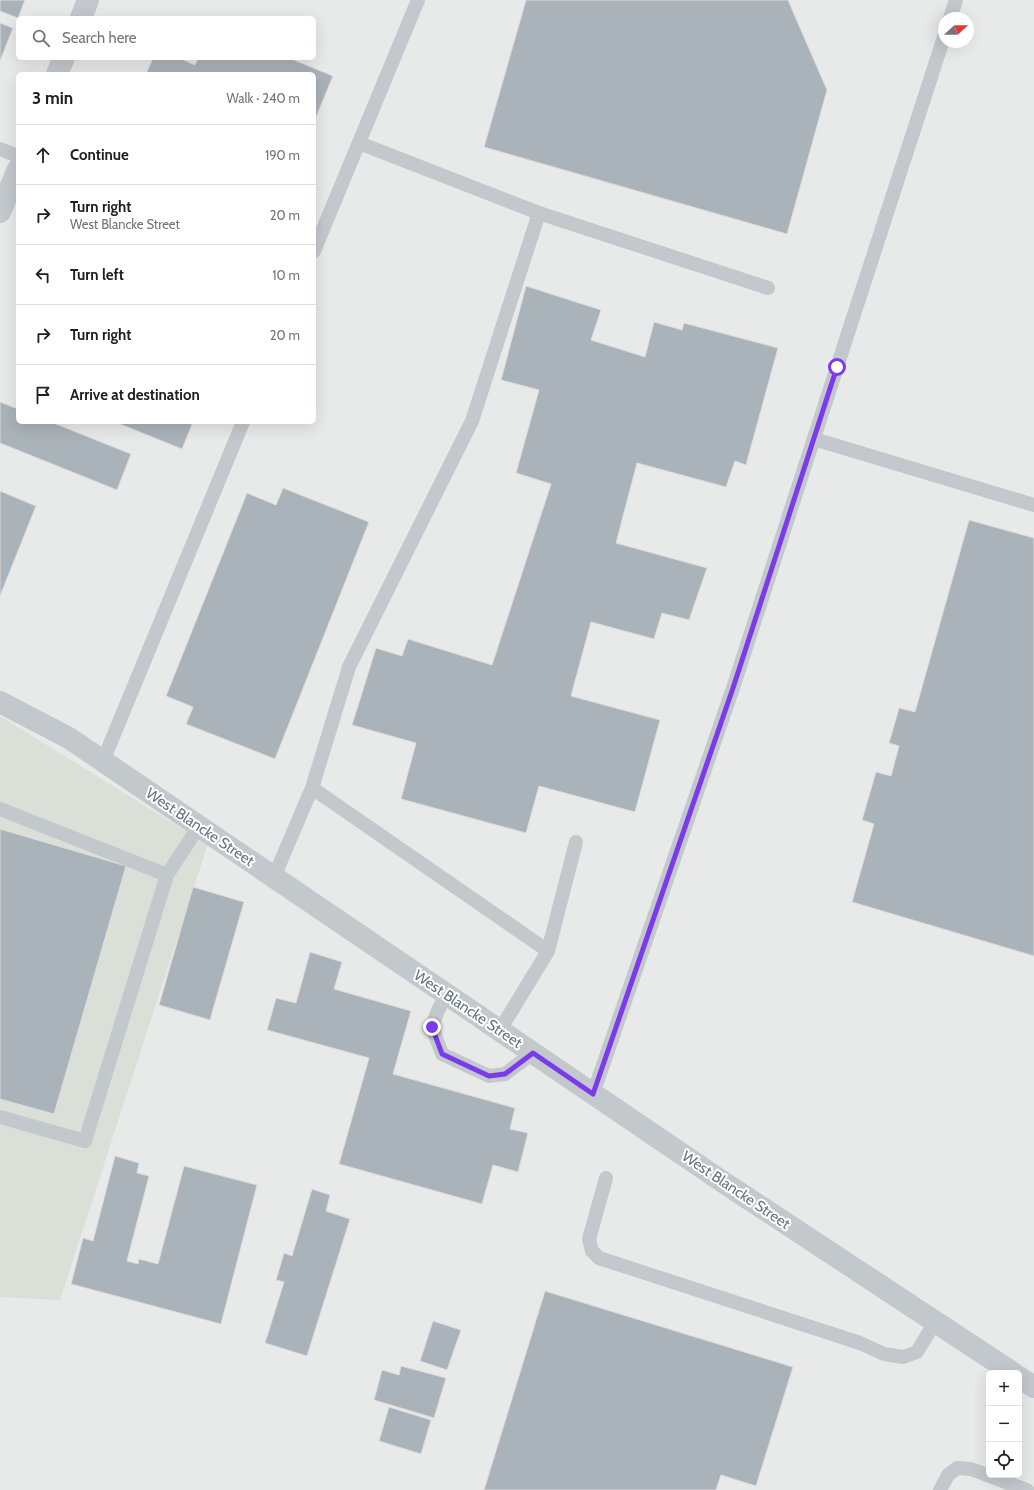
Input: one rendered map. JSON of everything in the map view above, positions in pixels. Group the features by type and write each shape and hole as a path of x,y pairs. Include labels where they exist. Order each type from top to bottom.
{"street":[{"path":"82,16 88,0"},
{"path":"58,72 63,60"},
{"path":"0,212 16,174"},
{"name":"West Blancke Street","path":"0,702 69,738 723,1182 1008,1370"},
{"path":"1022,1379 1034,1387"}],"lane":[{"path":"316,246 418,0"},
{"path":"952,12 956,0"},
{"path":"593,1094 733,688 940,48"},
{"path":"358,143 539,213 768,288"},
{"path":"0,149 16,155"},
{"path":"274,877 312,788 349,667 472,421 539,213"},
{"path":"103,761 242,424"},
{"path":"814,439 1034,505"},
{"path":"312,788 548,951"},
{"path":"0,809 167,875"},
{"path":"0,1117 85,1141 167,875 199,826"},
{"path":"500,1030 548,951 576,842"},
{"path":"447,994 438,1010 432,1027 442,1054 489,1076 505,1074 533,1053"},
{"path":"606,1178 589,1239 592,1251 599,1258 860,1343 884,1354 903,1357 917,1352 935,1322"},
{"path":"940,1490 948,1475 957,1468 971,1469 1027,1490"}],"shaded area":[{"path":"0,0 1034,0 1034,1490 0,1490 0,1297 60,1299 208,846 0,716"},
{"path":"0,716 208,845 60,1300 0,1297"}],"building":[{"path":"0,0 25,0 19,16 16,17 0,11"},
{"path":"526,0 788,0 827,90 787,234 484,147"},
{"path":"0,23 13,28 0,61"},
{"path":"152,60 184,60 195,65 197,60 294,60 333,76 316,117 316,72 147,72"},
{"path":"526,286 601,310 591,340 645,357 654,322 682,330 684,323 778,348 746,465 735,461 726,487 637,463 616,543 707,568 689,620 662,613 654,639 591,622 571,696 660,720 635,812 539,786 526,833 401,799 416,743 352,725 376,648 402,656 408,639 492,665 551,484 516,473 539,390 501,380"},
{"path":"0,402 16,408 16,424 56,424 131,454 117,490 0,443"},
{"path":"120,424 192,424 182,449"},
{"path":"283,488 369,522 275,759 186,724 193,707 166,696 247,493 276,505"},
{"path":"0,491 36,506 0,596"},
{"path":"969,520 1034,538 1034,956 852,902 874,824 862,820 876,772 891,776 899,746 889,743 899,708 915,712"},
{"path":"0,829 126,866 54,1114 0,1099"},
{"path":"193,887 244,902 210,1020 159,1005"},
{"path":"310,952 342,962 334,989 411,1011 393,1074 515,1108 510,1129 528,1133 518,1172 493,1165 482,1204 339,1164 369,1058 267,1030 276,998 296,1003"},
{"path":"115,1156 139,1163 137,1173 149,1176 127,1261 138,1264 139,1259 158,1264 184,1166 257,1185 221,1324 71,1284 83,1238 93,1241"},
{"path":"312,1189 330,1195 326,1211 350,1219 307,1356 265,1343 284,1282 276,1280 284,1253 292,1256"},
{"path":"545,1291 793,1367 756,1486 721,1475 716,1490 484,1490"},
{"path":"433,1321 461,1330 447,1370 420,1361"},
{"path":"401,1366 446,1378 434,1418 374,1400 382,1370 399,1375"},
{"path":"389,1407 431,1420 421,1454 379,1441"}],"route":[{"path":"432,1027 442,1054 489,1076 505,1074 533,1053 593,1094 733,688 837,367"}]}
